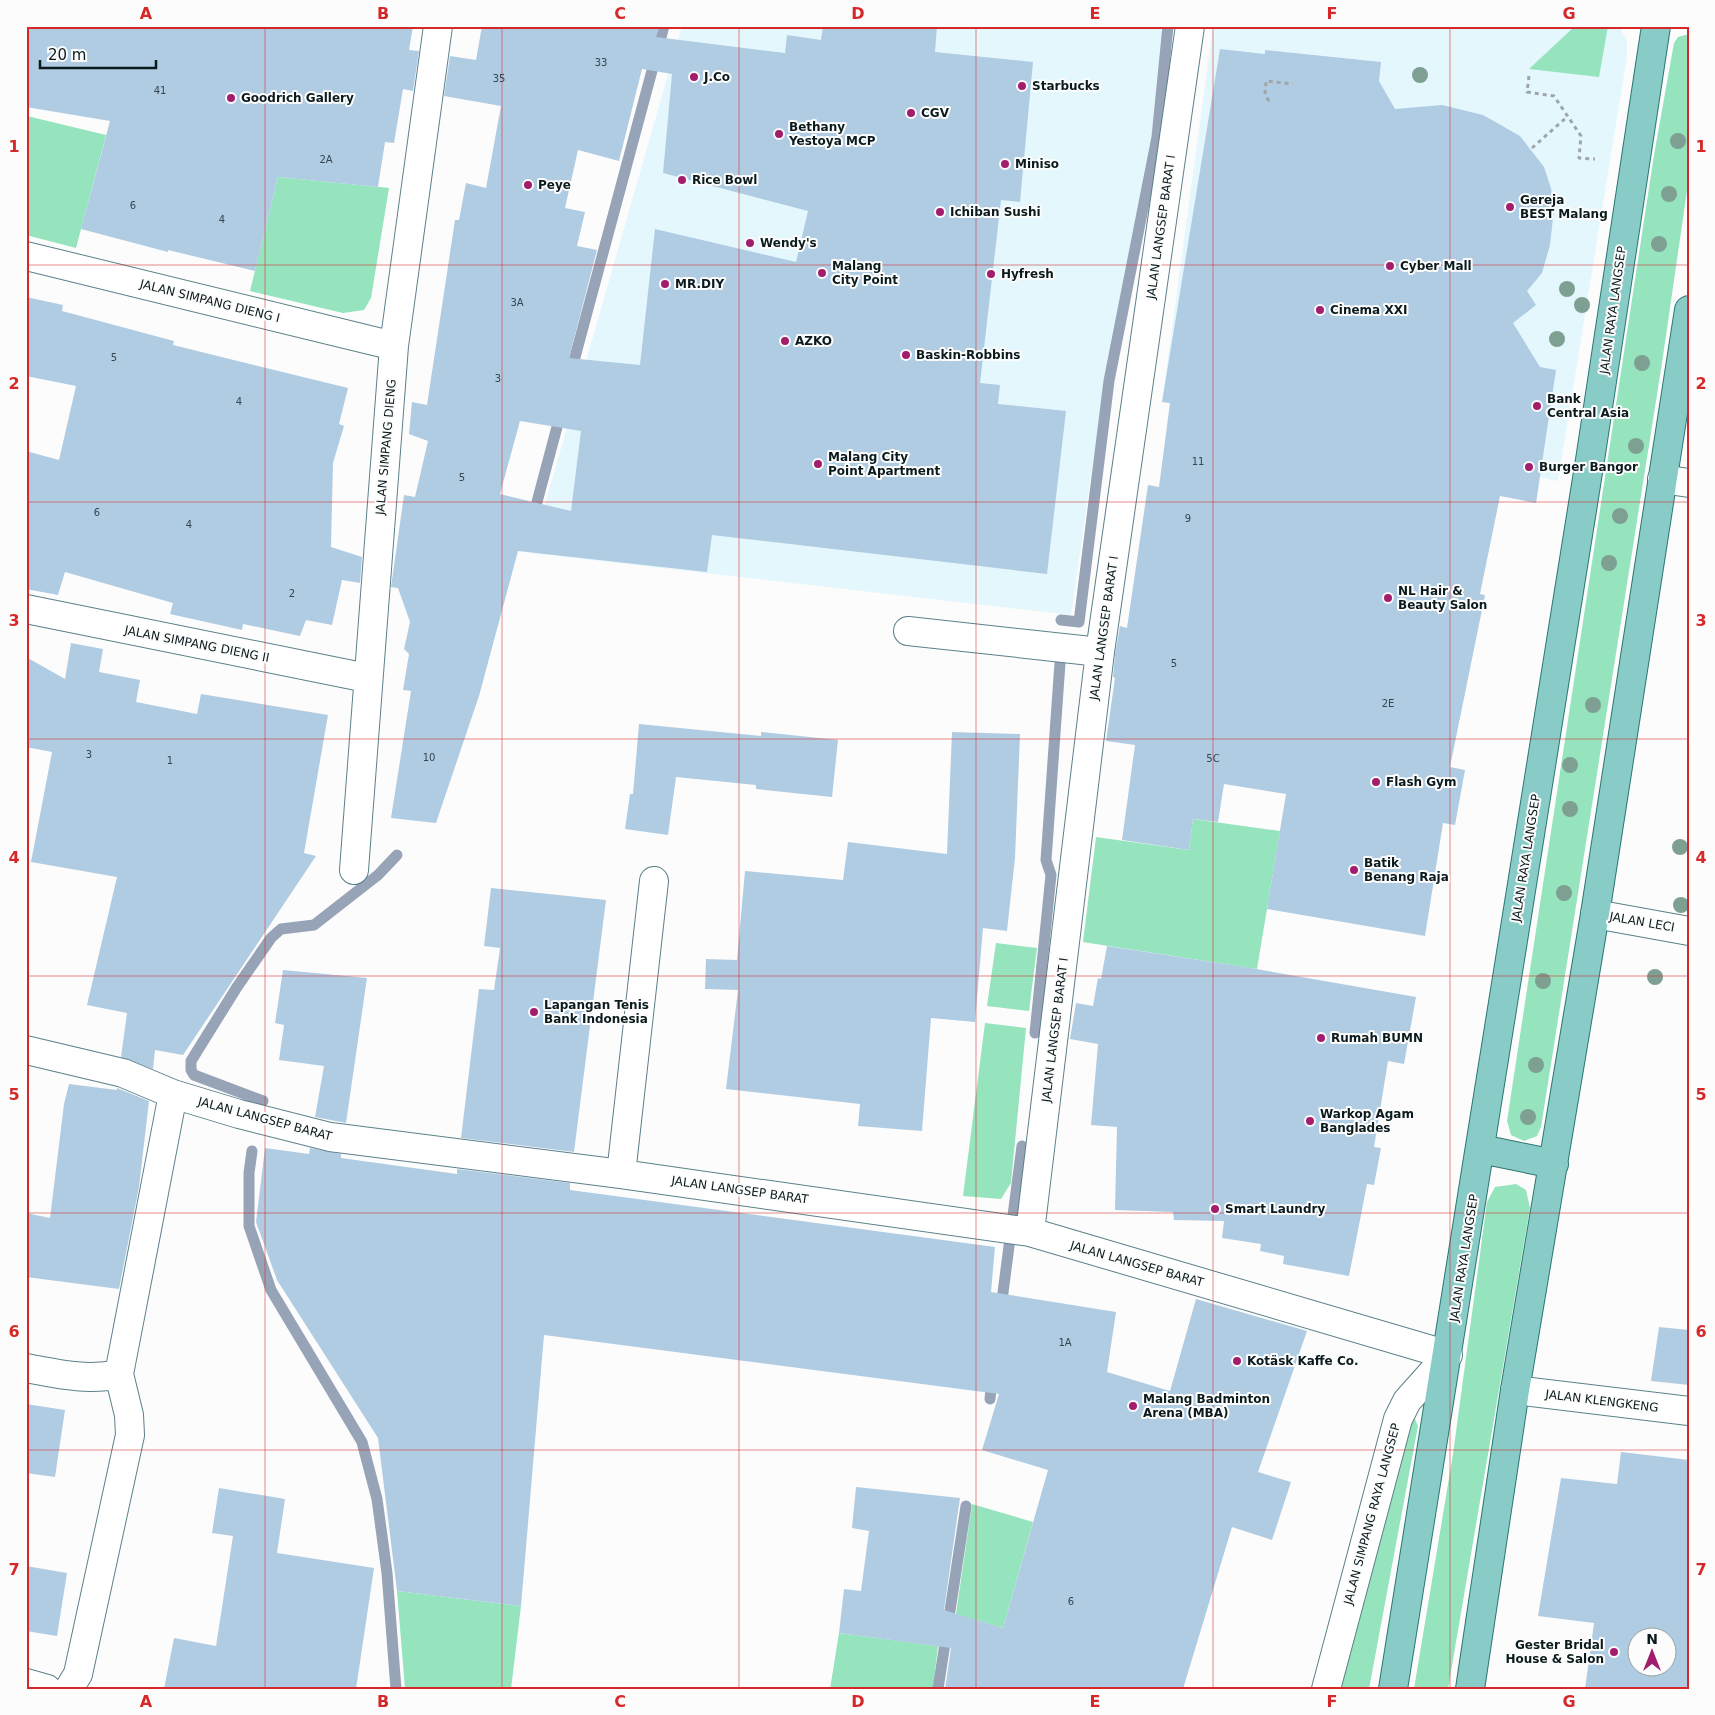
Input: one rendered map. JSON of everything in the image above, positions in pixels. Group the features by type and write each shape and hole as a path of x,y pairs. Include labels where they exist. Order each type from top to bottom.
{"main road":[{"name":"JALAN RAYA LANGSEP","path":"1393,1689 1590,460 1656,26"},
{"path":"1470,1689 1515,1390 1595,914 1689,310"},
{"path":"1481,1149 1554,1164"}],"street":[{"name":"JALAN SIMPANG DIENG","path":"354,870 394,346 438,26"},
{"name":"JALAN LANGSEP BARAT I","path":"1030,1232 1100,652 1190,26"},
{"name":"JALAN SIMPANG DIENG I","path":"26,256 394,346"},
{"path":"1662,479 1689,483"},
{"name":"JALAN SIMPANG DIENG II","path":"26,609 368,678"},
{"path":"908,631 1100,652"},
{"path":"621,1174 654,881"},
{"name":"JALAN LECI","path":"1595,914 1689,931"},
{"name":"JALAN LANGSEP BARAT","path":"26,1050 123,1073 173,1094 239,1114 330,1137 621,1174 1000,1226 1030,1232 1448,1355"},
{"path":"73,1687 78,1674 130,1435 129,1415 119,1374 173,1094"},
{"name":"JALAN SIMPANG RAYA LANGSEP","path":"1326,1689 1398,1419 1407,1401 1448,1355"},
{"path":"26,1368 74,1378 98,1379 119,1374"},
{"name":"JALAN KLENGKENG","path":"1515,1390 1689,1412"},
{"path":"26,1683 47,1689"}],"path":[{"path":"1529,76 1527,92 1554,96 1581,136 1579,158 1595,159"},
{"path":"1269,101 1264,95 1266,81 1293,84"},
{"path":"1532,148 1568,116"}],"shaded area":[{"name":"Malang City Point","path":"682,26 1164,26 1152,133 1105,379 1071,615 531,553"},
{"name":"Cyber Mall","path":"1213,26 1618,26 1627,40 1627,56 1558,481 1162,402"}],"green space":[{"path":"1575,26 1608,26 1599,77 1529,69"},
{"path":"1689,34 1689,177 1662,363 1541,1127 1537,1136 1524,1141 1511,1135 1507,1121 1654,155 1674,43 1678,37"},
{"path":"27,116 106,135 76,248 26,235"},
{"path":"278,177 389,188 371,298 364,310 343,313 250,291"},
{"path":"1193,819 1280,831 1257,969 1083,942 1096,837 1189,850"},
{"path":"996,943 1037,948 1029,1011 987,1006"},
{"path":"985,1023 1026,1028 1011,1183 1001,1199 963,1196"},
{"path":"1516,1184 1526,1190 1530,1208 1448,1689 1414,1689 1453,1454 1487,1202 1495,1187"},
{"path":"1415,1419 1418,1426 1369,1689 1340,1689 1410,1420"},
{"path":"972,1504 1033,1522 1003,1628 956,1614"},
{"path":"397,1591 521,1606 511,1689 405,1689"},
{"path":"839,1633 938,1646 933,1689 830,1689"}],"building":[{"path":"26,26 413,26 409,50 419,51 413,91 403,89 394,143 385,142 378,187 278,177 255,271 168,250 168,252 81,229 110,121 26,107"},
{"name":"Malang City Point","path":"482,26 660,26 656,37 785,53 787,35 821,40 823,26 937,26 935,52 1033,62 1020,202 1001,200 980,383 1000,385 998,404 1066,411 1047,574 712,535 707,572 518,551 479,696 436,823 391,818 411,691 403,690 409,654 404,649 410,622 398,588 391,587 404,495 415,497 428,441 409,434 412,402 427,405 455,220 459,220 466,183 486,188 501,106 444,96 450,56 476,60","holes":["642,69 672,74 663,173 808,211 796,262 655,229 640,365 569,358 597,250 577,246 585,212 565,208 578,150 619,161","520,421 581,431 571,511 500,494"]},
{"path":"1220,49 1265,54 1265,50 1381,62 1379,81 1395,109 1442,105 1483,115 1520,136 1544,167 1551,188 1554,209 1550,245 1542,273 1527,291 1536,305 1513,323 1540,367 1556,370 1536,503 1500,496 1480,594 1485,595 1450,767 1465,770 1455,825 1443,823 1425,936 1267,909 1286,794 1224,784 1218,822 1193,819 1189,850 1122,840 1135,745 1106,741 1115,678 1113,677 1115,654 1120,626 1127,628 1148,485 1159,487 1170,403 1162,402"},
{"path":"26,297 63,305 62,311 174,341 173,345 348,388 339,424 344,426 333,463 331,547 362,557 360,583 342,580 332,625 306,620 300,636 243,624 242,630 170,614 173,603 65,572 58,595 26,589 26,451 59,460 76,386 26,376"},
{"path":"71,643 103,649 99,672 140,680 136,702 197,714 201,694 328,715 304,853 316,856 183,1055 155,1050 153,1069 121,1057 127,1013 87,1005 117,877 31,862 52,752 26,747 26,657 65,679"},
{"path":"639,724 761,736 761,732 838,740 832,797 756,789 756,785 676,777 668,835 625,829 630,794 633,794"},
{"path":"952,732 1020,734 1015,858 1007,931 983,928 975,1022 931,1018 922,1131 858,1126 860,1104 726,1089 738,990 705,989 706,959 737,960 745,871 843,880 848,842 947,854"},
{"name":"Lapangan Tenis Bank Indonesia","path":"491,888 606,900 574,1152 461,1138 479,989 494,990 500,948 484,946"},
{"path":"1107,946 1245,967 1416,997 1404,1064 1388,1061 1374,1147 1381,1148 1374,1185 1367,1184 1349,1276 1283,1264 1284,1256 1260,1251 1261,1244 1222,1238 1224,1221 1174,1220 1173,1212 1115,1210 1117,1127 1091,1125 1098,1044 1070,1039 1076,1003 1093,1006 1098,978 1101,979"},
{"path":"283,970 367,978 346,1123 315,1117 324,1066 279,1060 284,1025 275,1023"},
{"path":"69,1084 117,1090 117,1088 149,1101 139,1187 119,1289 26,1277 26,1213 50,1218 64,1104"},
{"path":"265,1148 309,1154 310,1148 341,1154 341,1158 457,1174 457,1169 570,1183 570,1190 995,1247 991,1292 1116,1312 1107,1372 1170,1391 1196,1299 1307,1331 1258,1472 1291,1482 1272,1540 1232,1527 1183,1689 945,1689 951,1648 839,1633 844,1589 861,1591 869,1531 852,1528 856,1487 960,1498 944,1610 1003,1628 1048,1470 982,1450 999,1394 544,1335 521,1606 397,1591 378,1438 277,1280 256,1222"},
{"path":"1659,1327 1689,1330 1689,1385 1651,1381"},
{"path":"26,1404 65,1410 55,1477 26,1473"},
{"path":"1621,1452 1689,1460 1689,1689 1585,1689 1594,1623 1538,1616 1561,1478 1617,1484"},
{"path":"219,1488 285,1499 277,1553 374,1568 356,1689 164,1689 174,1638 216,1646 233,1536 212,1533"},
{"path":"26,1566 67,1573 57,1636 26,1631"}],"waterway":[{"path":"571,372 664,26"},
{"path":"1061,620 1079,622 1109,381 1157,137 1168,26"},
{"path":"533,517 561,412"},
{"path":"1035,1033 1051,875 1046,860 1060,663"},
{"path":"263,1101 194,1075 191,1070 191,1061 237,987 271,938 281,929 314,925 378,875 397,855"},
{"path":"1001,1308 1022,1146"},
{"path":"252,1151 249,1173 249,1226 271,1290 362,1442 377,1499 387,1573 396,1689"},
{"path":"990,1399 992,1378"},
{"path":"938,1689 966,1506"}],"place":[{"name":"J.Co","path":"694,77"},
{"name":"Starbucks","path":"1022,86"},
{"name":"Goodrich Gallery","path":"231,98"},
{"name":"CGV","path":"911,113"},
{"name":"Bethany Yestoya MCP","path":"779,134"},
{"name":"Miniso","path":"1005,164"},
{"name":"Rice Bowl","path":"682,180"},
{"name":"Peye","path":"528,185"},
{"name":"Gereja BEST Malang","path":"1510,207"},
{"name":"Ichiban Sushi","path":"940,212"},
{"name":"Wendy's","path":"750,243"},
{"name":"Cyber Mall","path":"1390,266"},
{"name":"Malang City Point","path":"822,273"},
{"name":"Hyfresh","path":"991,274"},
{"name":"MR.DIY","path":"665,284"},
{"name":"Cinema XXI","path":"1320,310"},
{"name":"AZKO","path":"785,341"},
{"name":"Baskin-Robbins","path":"906,355"},
{"name":"Bank Central Asia","path":"1537,406"},
{"name":"Malang City Point Apartment","path":"818,464"},
{"name":"Burger Bangor","path":"1529,467"},
{"name":"NL Hair & Beauty Salon","path":"1388,598"},
{"name":"Flash Gym","path":"1376,782"},
{"name":"Batik Benang Raja","path":"1354,870"},
{"name":"Lapangan Tenis Bank Indonesia","path":"534,1012"},
{"name":"Rumah BUMN","path":"1321,1038"},
{"name":"Warkop Agam Banglades","path":"1310,1121"},
{"name":"Smart Laundry","path":"1215,1209"},
{"name":"Kotäsk Kaffe Co.","path":"1237,1361"},
{"name":"Malang Badminton Arena (MBA)","path":"1133,1406"},
{"name":"Gester Bridal House & Salon","path":"1614,1652"}]}
